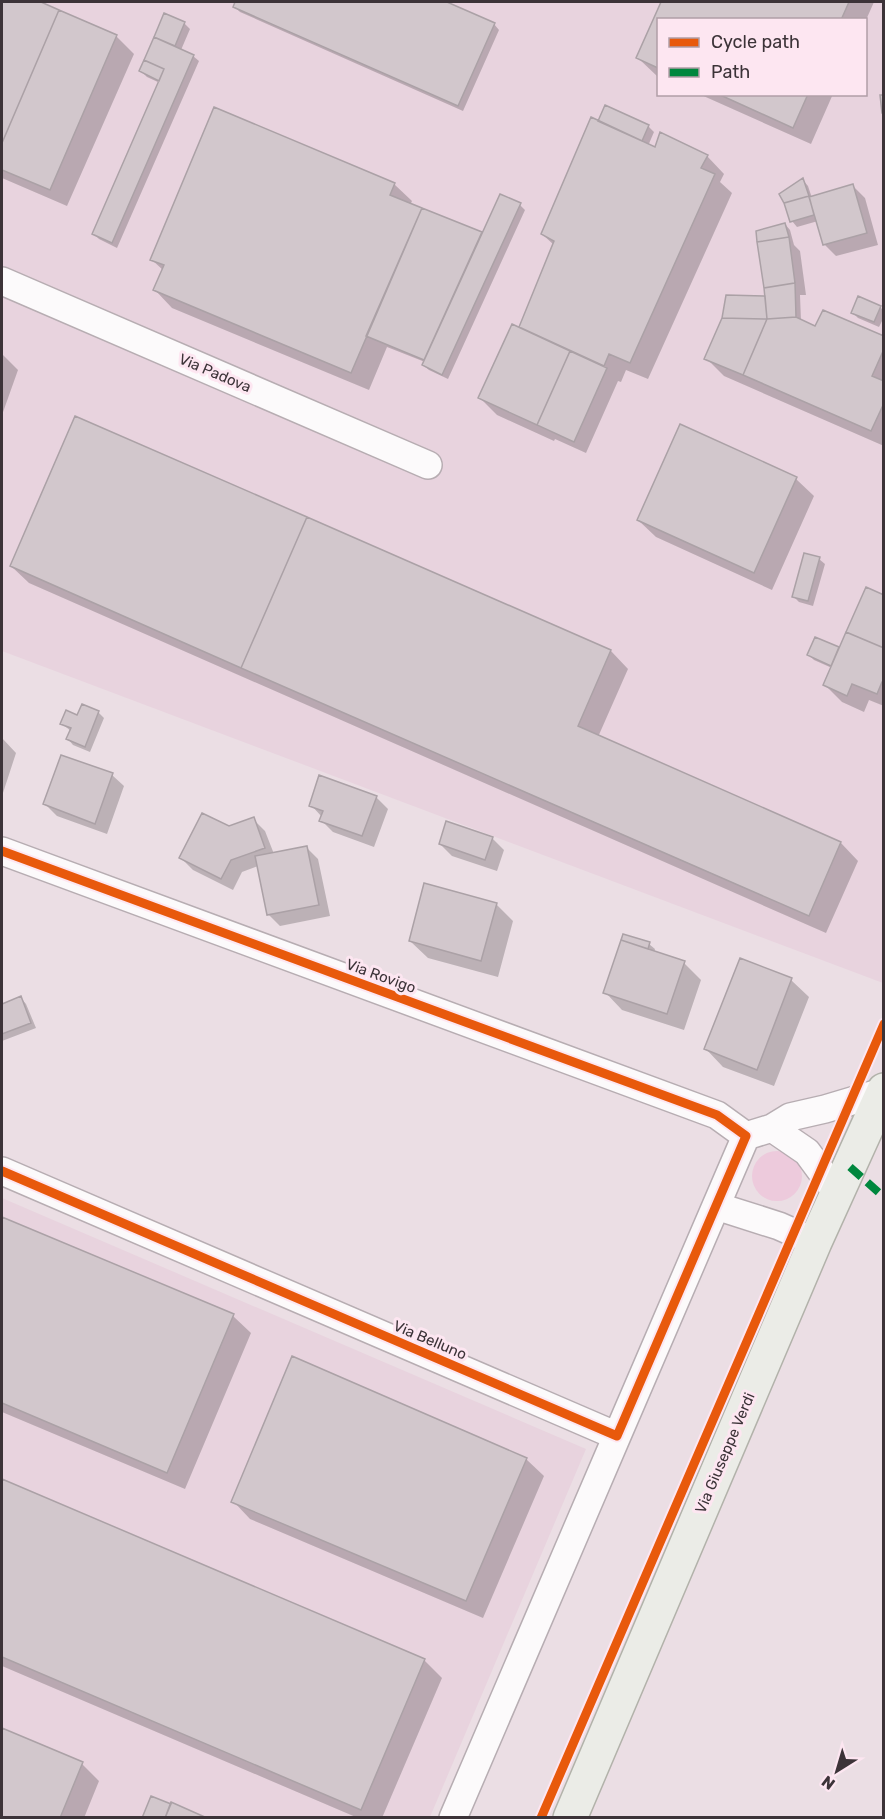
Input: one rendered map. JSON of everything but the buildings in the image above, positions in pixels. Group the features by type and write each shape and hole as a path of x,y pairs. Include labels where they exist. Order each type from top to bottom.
{"main road":[{"name":"Via Giuseppe Verdi","path":"570,1818 815,1242 883,1091"}],"street":[{"name":"Via Padova","path":"2,281 428,465"},
{"name":"Via Rovigo","path":"2,851 717,1115 746,1136"},
{"path":"453,1818 746,1136 772,1128 790,1117 883,1091"},
{"path":"772,1128 807,1152 837,1193"},
{"name":"Via Belluno","path":"2,1171 617,1436"},
{"path":"716,1206 779,1226 815,1242"}],"shaded area":[{"path":"2,2 883,2 883,983 2,651"},
{"path":"777,1151 795,1158 802,1176 795,1194 777,1201 759,1194 752,1176 759,1158"},
{"path":"2,1198 586,1449 430,1817 2,1817"}],"marked path":[{"path":"850,1167 884,1197"}],"cycle path":[{"path":"2,851 717,1115 746,1136 617,1436 2,1171"},
{"path":"541,1818 884,1024"}]}
